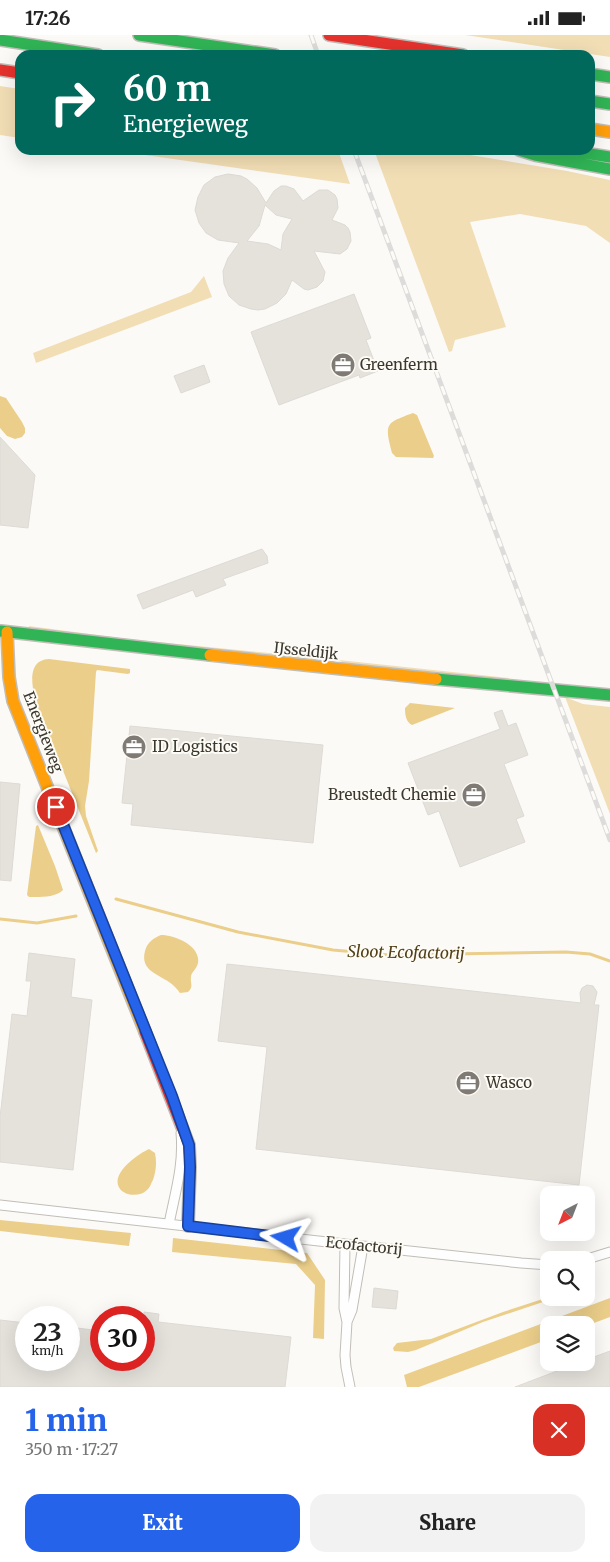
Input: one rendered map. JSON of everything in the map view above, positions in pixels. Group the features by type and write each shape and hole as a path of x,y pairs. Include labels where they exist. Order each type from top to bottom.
{"main road":[{"path":"139,35 241,50"},
{"path":"329,35 430,50"},
{"path":"0,40 65,50"},
{"path":"0,70 15,72"},
{"path":"595,75 610,77"},
{"path":"595,102 610,104"},
{"path":"595,130 610,132"},
{"path":"535,155 610,169"},
{"path":"595,155 610,157"},
{"name":"IJsseldijk","path":"4,632 509,687 610,695"},
{"name":"Energieweg","path":"4,632 13,701 189,1145 188,1226"}],"street":[{"name":"Energieweg","path":"169,1224 183,1151 179,1117"},
{"name":"Ecofactorij","path":"0,1205 364,1247 540,1264"},
{"path":"345,1244 345,1355 350,1387"},
{"path":"346,1322 352,1310 364,1247"},
{"path":"595,1257 610,1252"}],"shaded area":[{"path":"465,35 610,35 610,57 595,55 595,50 564,50"},
{"path":"0,86 15,88 15,137 0,135"},
{"path":"145,155 340,155 350,184"},
{"path":"376,155 470,155 610,180 610,243 586,226 520,214 470,222 506,327 455,340 452,351 449,352"},
{"path":"204,276 212,297 36,363 33,353 191,292"},
{"path":"0,396 6,398 22,422 25,433 22,437 15,439 7,436 0,428"},
{"path":"413,413 417,415 434,456 433,458 396,457 392,453 388,435 389,425 397,419"},
{"path":"29,626 128,639 320,658 318,660 113,640 28,630"},
{"path":"49,659 130,669 128,674 97,670 96,672 89,781 85,806 86,816 98,851 96,853 34,694 33,671 41,661"},
{"path":"339,660 509,678 508,681 345,664"},
{"path":"565,697 583,704 610,707 610,814"},
{"path":"410,703 455,708 412,725 407,720 405,713 405,708"},
{"path":"38,825 63,890 51,896 29,897 27,895 36,826"},
{"path":"161,935 180,939 195,951 198,957 198,963 191,975 191,986 188,992 180,993 171,983 151,971 145,963 144,957 147,946 153,939"},
{"path":"149,1149 155,1153 156,1164 154,1177 149,1188 144,1193 126,1194 118,1185 120,1174 133,1159"},
{"path":"0,1220 131,1233 129,1246 0,1231"},
{"path":"173,1238 307,1253 325,1280 324,1339 313,1338 315,1285 296,1264 172,1252"},
{"path":"610,1298 610,1317 595,1323 595,1316 562,1316 589,1306 595,1306 595,1304"},
{"path":"540,1300 540,1303 483,1322 416,1350 408,1352 394,1351 393,1348 397,1343 431,1339"},
{"path":"540,1324 540,1342 419,1387 407,1387 404,1375"}],"building":[{"path":"228,174 247,179 257,188 266,203 274,191 281,186 294,189 303,201 319,190 328,190 337,199 338,208 332,220 345,225 350,232 351,241 347,249 340,254 314,251 325,272 323,281 317,287 308,290 304,289 292,280 286,294 277,303 265,309 251,309 239,305 229,296 224,284 223,271 228,258 239,243 218,240 206,233 199,223 195,210 198,197 204,185 215,177","holes":["265,205 276,215 292,219 283,234 281,250 268,244 247,241 259,226"]},
{"path":"354,294 371,338 366,340 378,371 360,378 359,375 279,405 251,332"},
{"path":"204,365 210,382 181,393 174,376"},
{"path":"0,437 35,475 28,528 0,525"},
{"path":"262,549 267,556 268,563 223,579 226,585 196,597 193,590 143,609 137,595"},
{"path":"502,710 508,726 516,723 528,755 504,764 524,816 516,819 525,842 460,867 439,811 428,815 408,763 500,729 494,713"},
{"path":"130,726 323,745 313,843 131,825 133,804 122,803"},
{"path":"0,782 20,784 11,881 0,880"},
{"path":"29,953 75,959 71,997 92,1000 73,1170 0,1162 0,1117 12,1014 27,1016 31,981 26,981"},
{"path":"227,964 581,1003 580,993 582,988 587,985 593,986 597,992 594,1005 599,1005 579,1185 256,1149 267,1047 218,1041"},
{"path":"374,1288 398,1291 396,1309 372,1307"},
{"path":"155,1313 159,1314 158,1322 291,1337 285,1387 0,1387 0,1320 15,1322 15,1371 80,1371 80,1328 90,1330 90,1371 155,1371"},
{"path":"610,1351 610,1387 515,1387 557,1371 595,1371 595,1357"}],"waterway":[{"name":"Sloot Ecofactorij","path":"116,899 238,932 333,950 389,955 566,952 590,954 610,961"},
{"name":"Sloot Ecofactorij","path":"0,919 37,923 76,916"}],"railway":[{"path":"311,35 316,50"},
{"path":"356,155 610,840"}],"traffic: fast":[{"path":"139,35 241,50"},
{"path":"0,40 65,50"},
{"path":"595,75 610,77"},
{"path":"595,102 610,104"},
{"path":"535,155 610,169"},
{"path":"595,155 610,157"},
{"path":"1,631 210,655"},
{"path":"436,679 610,695"}],"traffic: slow":[{"path":"595,130 610,132"},
{"path":"7,632 9,677 13,701 145,1032"},
{"path":"210,655 436,679"}],"traffic: jam":[{"path":"329,35 430,50"},
{"path":"0,70 15,72"},
{"path":"145,1032 189,1145 188,1226"}],"place":[{"name":"Greenferm","path":"343,365"},
{"name":"ID Logistics","path":"134,747"},
{"name":"Breustedt Chemie","path":"474,795"},
{"name":"Wasco","path":"468,1083"}],"route":[{"path":"56,807 172,1096 189,1145 188,1226 286,1238"}]}
